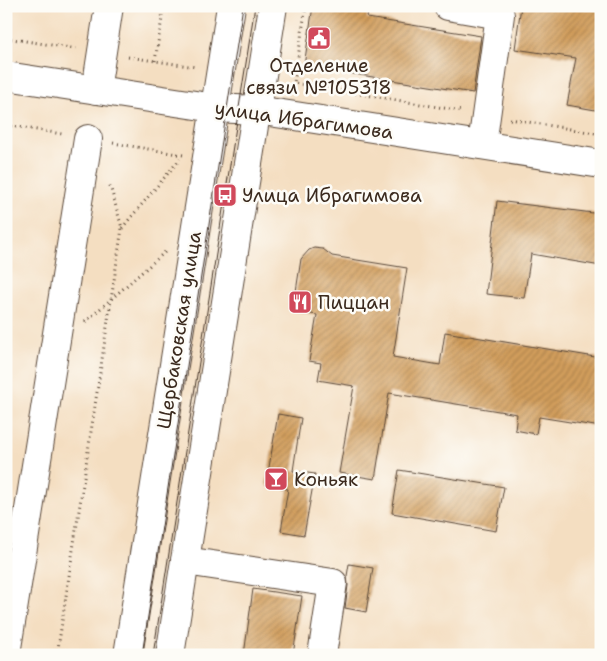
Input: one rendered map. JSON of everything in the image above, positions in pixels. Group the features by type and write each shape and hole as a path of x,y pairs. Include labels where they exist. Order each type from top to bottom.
{"main road":[{"path":"96,90 109,6"},
{"name":"Щербаковская улица","path":"128,655 231,6"},
{"path":"170,655 273,6"},
{"path":"448,6 500,15 482,145"},
{"name":"улица Ибрагимова","path":"6,76 215,108 256,110 601,164"},
{"path":"6,654 88,139"},
{"path":"185,561 333,583 322,655"}],"path":[{"path":"155,61 164,6"},
{"path":"306,6 294,84 601,134"},
{"path":"122,228 183,155 182,164"},
{"path":"57,655 122,228 107,175"},
{"path":"82,325 166,250"}],"building":[{"path":"313,6 369,6 367,18 481,36 473,93 304,66"},
{"path":"521,6 572,6 601,11 601,111 567,105 576,58 515,49"},
{"path":"497,201 601,214 601,266 531,254 524,298 486,294"},
{"path":"314,248 323,249 332,256 407,268 393,357 440,365 445,332 601,358 601,427 539,417 536,434 515,430 517,414 389,393 375,479 339,473 354,386 318,380 321,363 309,361 317,315 293,311 301,259 309,250"},
{"path":"278,414 301,418 293,471 315,474 304,535 281,531 288,489 266,485"},
{"path":"399,470 504,487 496,531 392,513"},
{"path":"349,564 373,568 366,612 345,608"},
{"path":"253,589 302,596 293,655 244,655"}],"tram line":[{"path":"142,655 243,6"},
{"path":"153,655 255,6"}],"place":[{"name":"Отделение связи №105318","path":"319,38"},
{"name":"Улица Ибрагимова","path":"225,195"},
{"name":"Пиццан","path":"300,302"},
{"name":"Коньяк","path":"276,479"}]}
